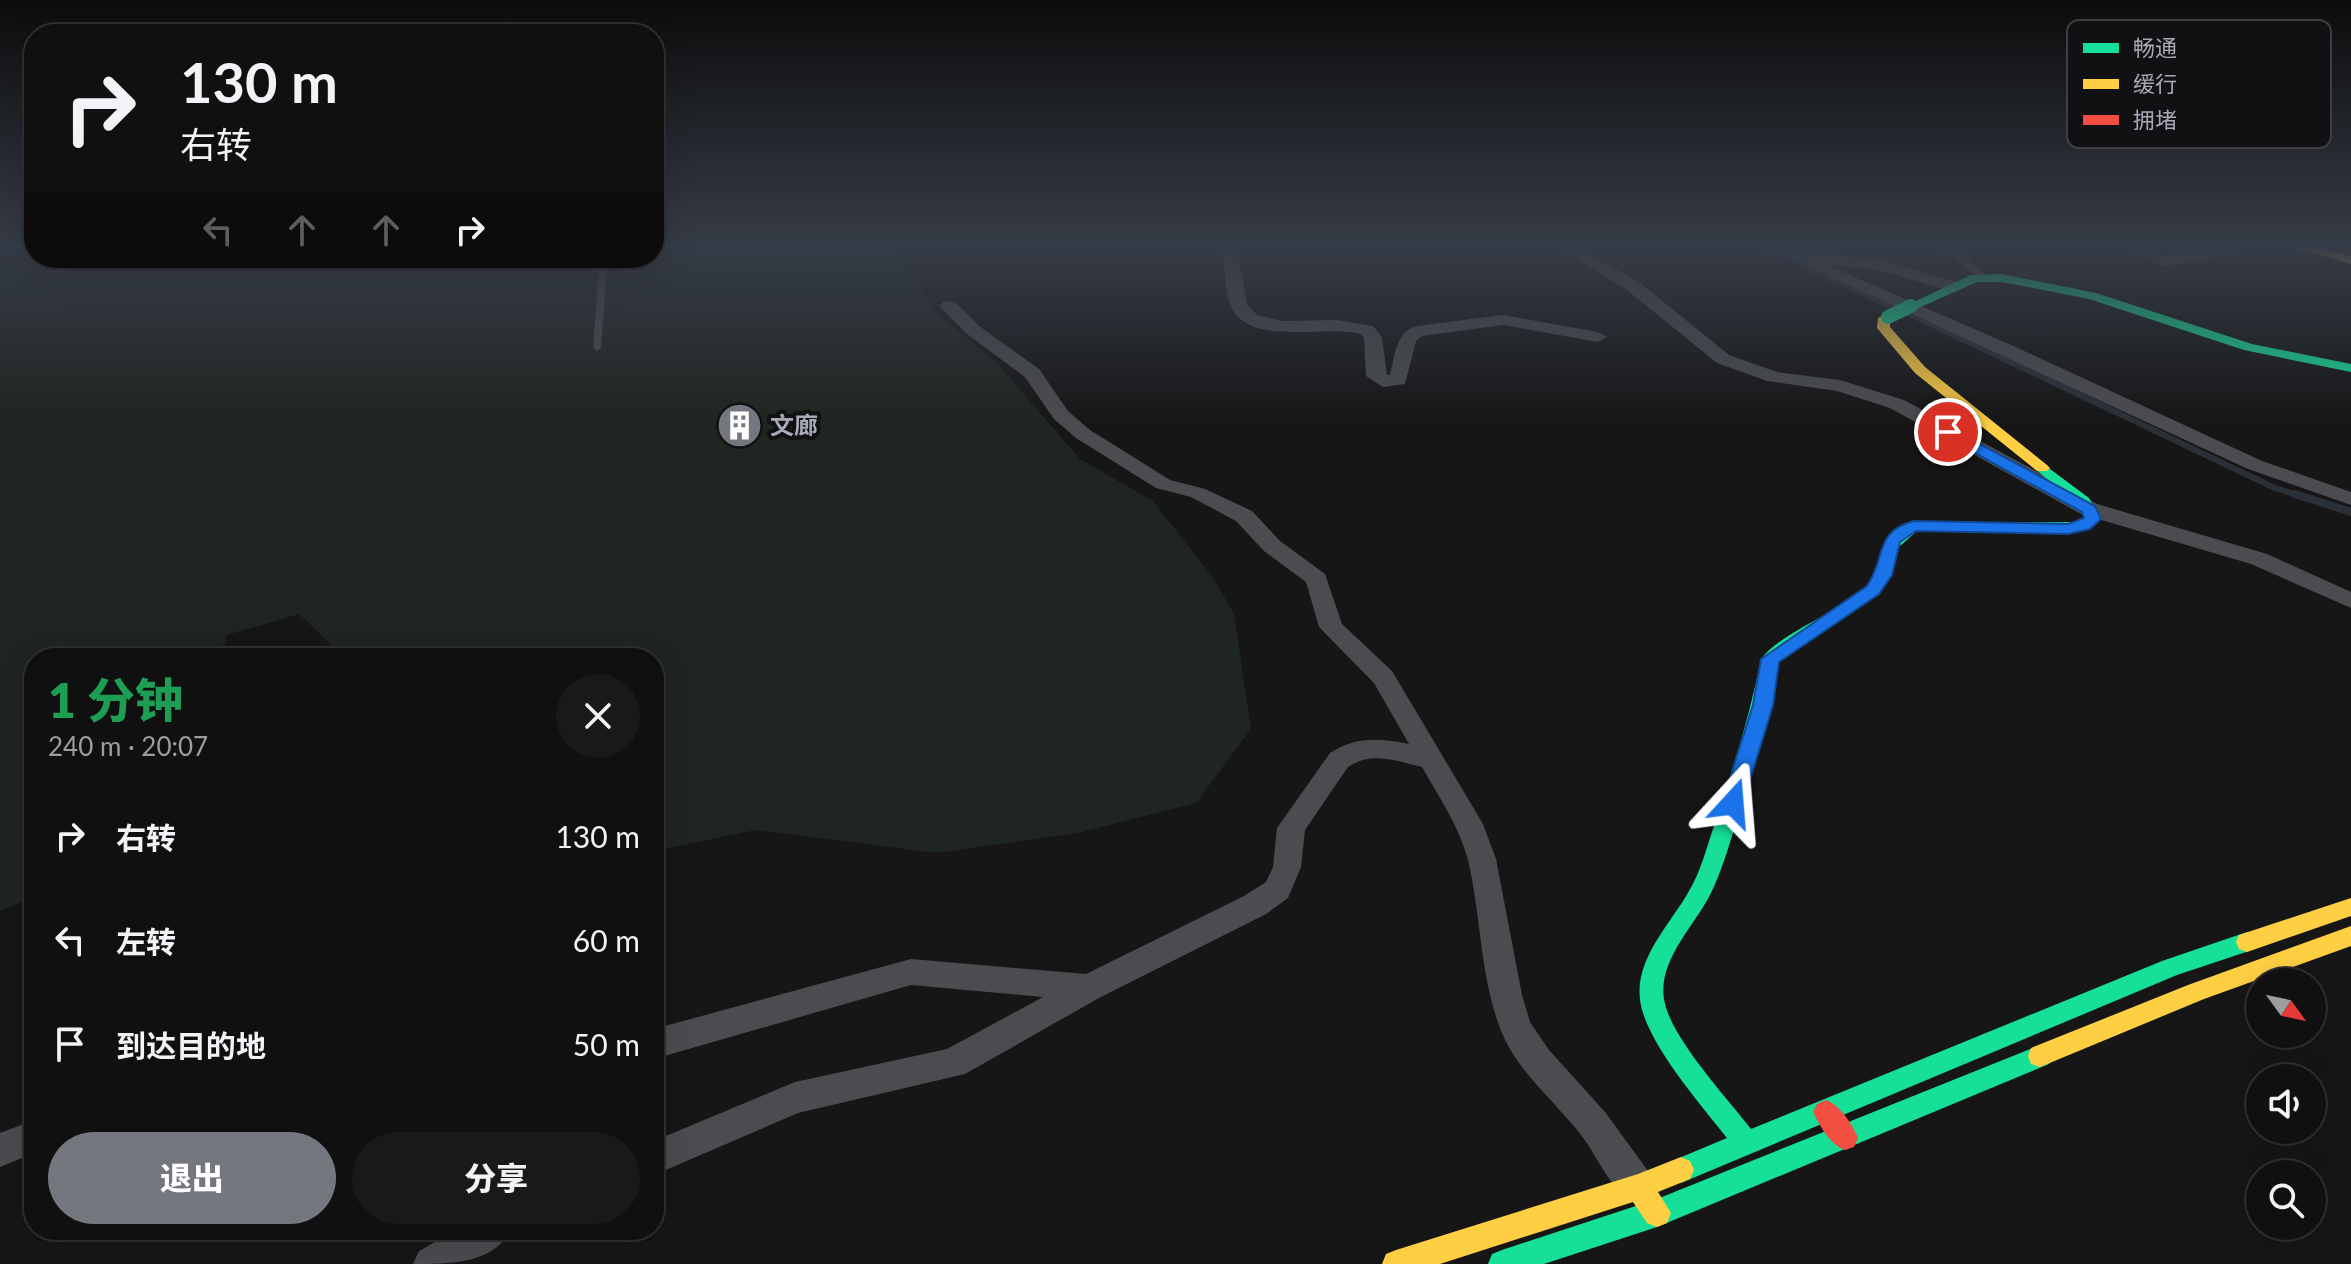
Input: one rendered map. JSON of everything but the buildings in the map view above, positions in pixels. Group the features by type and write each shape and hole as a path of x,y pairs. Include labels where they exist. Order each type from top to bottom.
{"main road":[{"path":"1747,1144 1663,1027 1652,1004 1654,979 1665,948 1703,886 1742,775 1763,705 1770,659 1873,590 1884,575 1892,541 1903,530 1914,526 2068,529 2084,526 2093,519 2083,501 1920,370 1884,328 1883,321 1909,307"},
{"path":"2126,307 2249,347 2351,368"},
{"path":"1396,1264 1638,1187 2170,968 2351,907"},
{"path":"1502,1264 1657,1213 2196,992 2351,936"},
{"path":"1826,1112 1845,1138"},
{"path":"1638,1187 1657,1213"}],"street":[{"path":"950,307 973,330 1032,373 1061,415 1083,434 1163,484 1198,493 1244,516 1272,546 1317,579 1331,627 1383,677 1469,824 1482,859 1506,995 1516,1028 1537,1061 1593,1123 1638,1187"},
{"path":"1240,307 1244,312 1275,326 1348,325 1367,330 1373,337 1375,376 1383,381 1398,380 1405,348 1417,331 1503,320 1598,337"},
{"path":"1659,307 1723,359 1774,377 1840,386 1897,404 2089,509 2259,559 2351,601"},
{"path":"1906,307 2012,352 2255,465 2351,499"},
{"path":"664,1154 795,1098 953,1063 1088,988 1255,905 1278,890 1287,867 1291,828 1339,760 1351,752 1379,747 1434,760"},
{"path":"664,1041 911,972 1088,988"},
{"path":"0,1150 24,1140"},
{"path":"432,1264 474,1240"}],"lane":[{"path":"597,348 600,307"}],"shaded area":[{"path":"0,307 932,307 994,360 1080,459 1153,501 1211,575 1234,613 1251,729 1196,803 1078,833 937,853 756,830 664,849 664,648 335,648 299,614 227,635 223,648 24,648 24,901 0,911"}],"waterway":[{"path":"1908,313 2275,488 2301,496"},
{"path":"2295,494 2351,512"}],"traffic: fast":[{"path":"1888,317 1909,307"},
{"path":"2126,307 2249,347 2351,368"},
{"path":"1747,1144 1666,1034 1652,1002 1651,988 1659,961 1697,898 1712,864 1750,745 1770,659 1873,590 1892,545 1904,531 1914,526 2068,529 2084,526 2093,519 2083,501 2042,468"},
{"path":"1681,1170 2170,968 2247,942"},
{"path":"1502,1264 1657,1213 2040,1056"}],"traffic: slow":[{"path":"1888,317 1883,321 1884,328 1920,370 2042,468"},
{"path":"2247,942 2351,907"},
{"path":"2040,1056 2196,992 2351,936"},
{"path":"1396,1264 1638,1187 1681,1170"},
{"path":"1638,1187 1657,1213"}],"traffic: jam":[{"path":"1826,1112 1845,1138"}],"place":[{"name":"文廊","path":"739,426"}],"route":[{"path":"1733,803 1763,705 1770,659 1873,590 1884,575 1892,541 1903,530 1914,526 1991,530 2068,529 2084,526 2093,519 2089,509 1948,432"}]}
